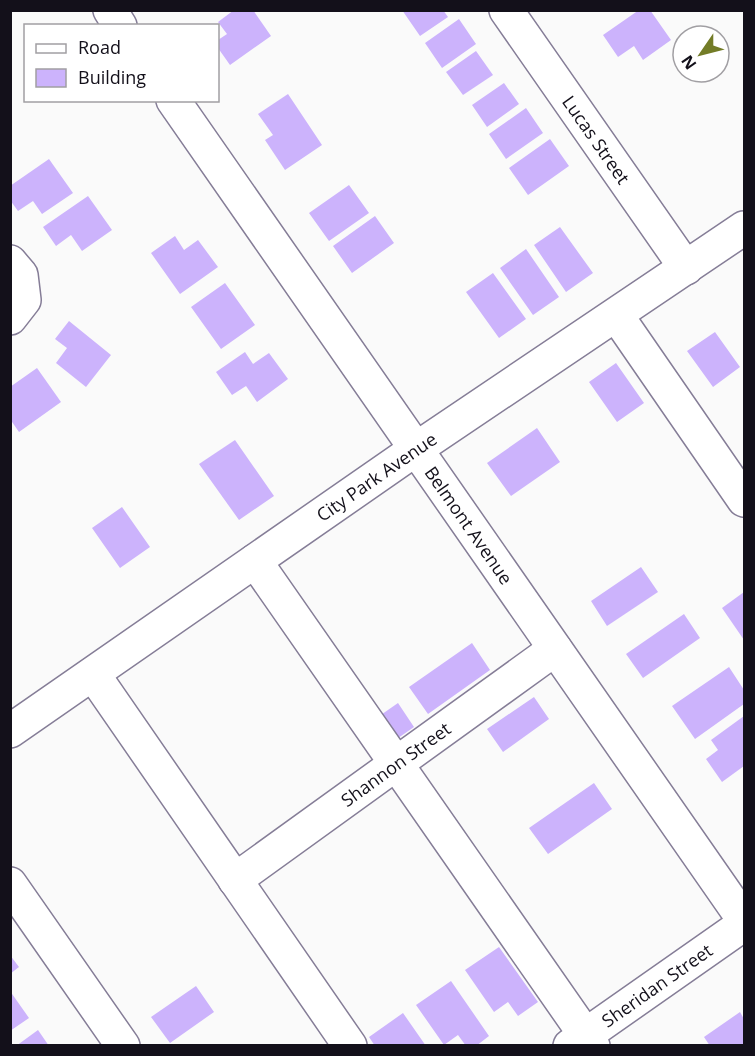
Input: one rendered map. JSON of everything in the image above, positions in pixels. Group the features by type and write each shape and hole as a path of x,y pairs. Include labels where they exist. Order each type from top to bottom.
{"street":[{"path":"110,10 119,24"},
{"name":"Lucas Street","path":"506,10 686,268"},
{"name":"Belmont Avenue","path":"174,102 744,922"},
{"name":"City Park Avenue","path":"10,731 416,449 744,228"},
{"path":"10,262 21,275 24,300 10,318"},
{"path":"616,316 744,500"},
{"path":"255,561 396,764 583,1042"},
{"name":"Shannon Street","path":"235,880 555,649"},
{"path":"93,674 350,1046"},
{"path":"10,884 123,1046"},
{"name":"Sheridan Street","path":"583,1042 744,922"}],"building":[{"path":"234,10 253,10 271,36 230,65 219,49 219,39 227,34 218,22"},
{"path":"402,10 443,10 448,17 420,36"},
{"path":"639,10 650,10 671,40 643,60 634,46 618,57 603,35"},
{"path":"459,19 476,44 442,68 425,43"},
{"path":"476,51 493,75 463,95 446,72"},
{"path":"504,83 519,104 487,127 472,105"},
{"path":"288,94 322,145 285,170 265,140 273,135 258,114"},
{"path":"526,108 543,133 506,159 489,134"},
{"path":"550,139 569,166 528,195 509,168"},
{"path":"49,159 73,193 42,214 33,201 18,211 10,200 10,186"},
{"path":"349,185 369,213 329,241 309,213"},
{"path":"88,196 112,230 82,251 71,235 56,246 43,227"},
{"path":"375,216 394,243 352,273 333,246"},
{"path":"560,227 593,273 566,292 534,245"},
{"path":"175,236 184,250 198,240 218,267 180,294 151,253"},
{"path":"526,249 559,297 533,315 500,268"},
{"path":"493,273 526,319 499,338 466,292"},
{"path":"225,283 255,325 221,349 191,307"},
{"path":"69,321 111,355 86,387 56,363 67,348 55,339"},
{"path":"715,332 740,367 713,387 687,351"},
{"path":"245,352 253,364 269,353 288,379 257,402 246,386 232,395 216,372"},
{"path":"616,363 644,403 617,422 589,382"},
{"path":"37,368 61,402 19,432 10,419 10,387"},
{"path":"537,428 560,462 511,496 487,463"},
{"path":"235,440 274,496 239,520 199,464"},
{"path":"122,507 150,547 120,568 92,528"},
{"path":"641,567 658,592 607,626 591,601"},
{"path":"744,592 744,640 722,608"},
{"path":"684,614 700,638 643,678 626,654"},
{"path":"472,643 490,670 428,714 409,687"},
{"path":"729,667 744,690 744,704 695,739 672,706"},
{"path":"534,697 549,719 503,752 487,729"},
{"path":"398,703 414,727 391,743 375,719"},
{"path":"744,716 744,766 722,782 706,759 718,750 711,740"},
{"path":"594,783 612,809 548,854 529,828"},
{"path":"499,947 538,1002 518,1016 508,1002 494,1012 465,970"},
{"path":"10,955 19,967 10,974"},
{"path":"451,981 489,1036 476,1046 466,1046 458,1035 444,1045 416,1005"},
{"path":"196,986 214,1012 170,1043 151,1017"},
{"path":"10,991 29,1018 10,1031"},
{"path":"740,1012 744,1019 744,1046 710,1046 704,1037"},
{"path":"403,1013 426,1046 375,1046 369,1037"},
{"path":"38,1030 49,1046 16,1046"}]}
